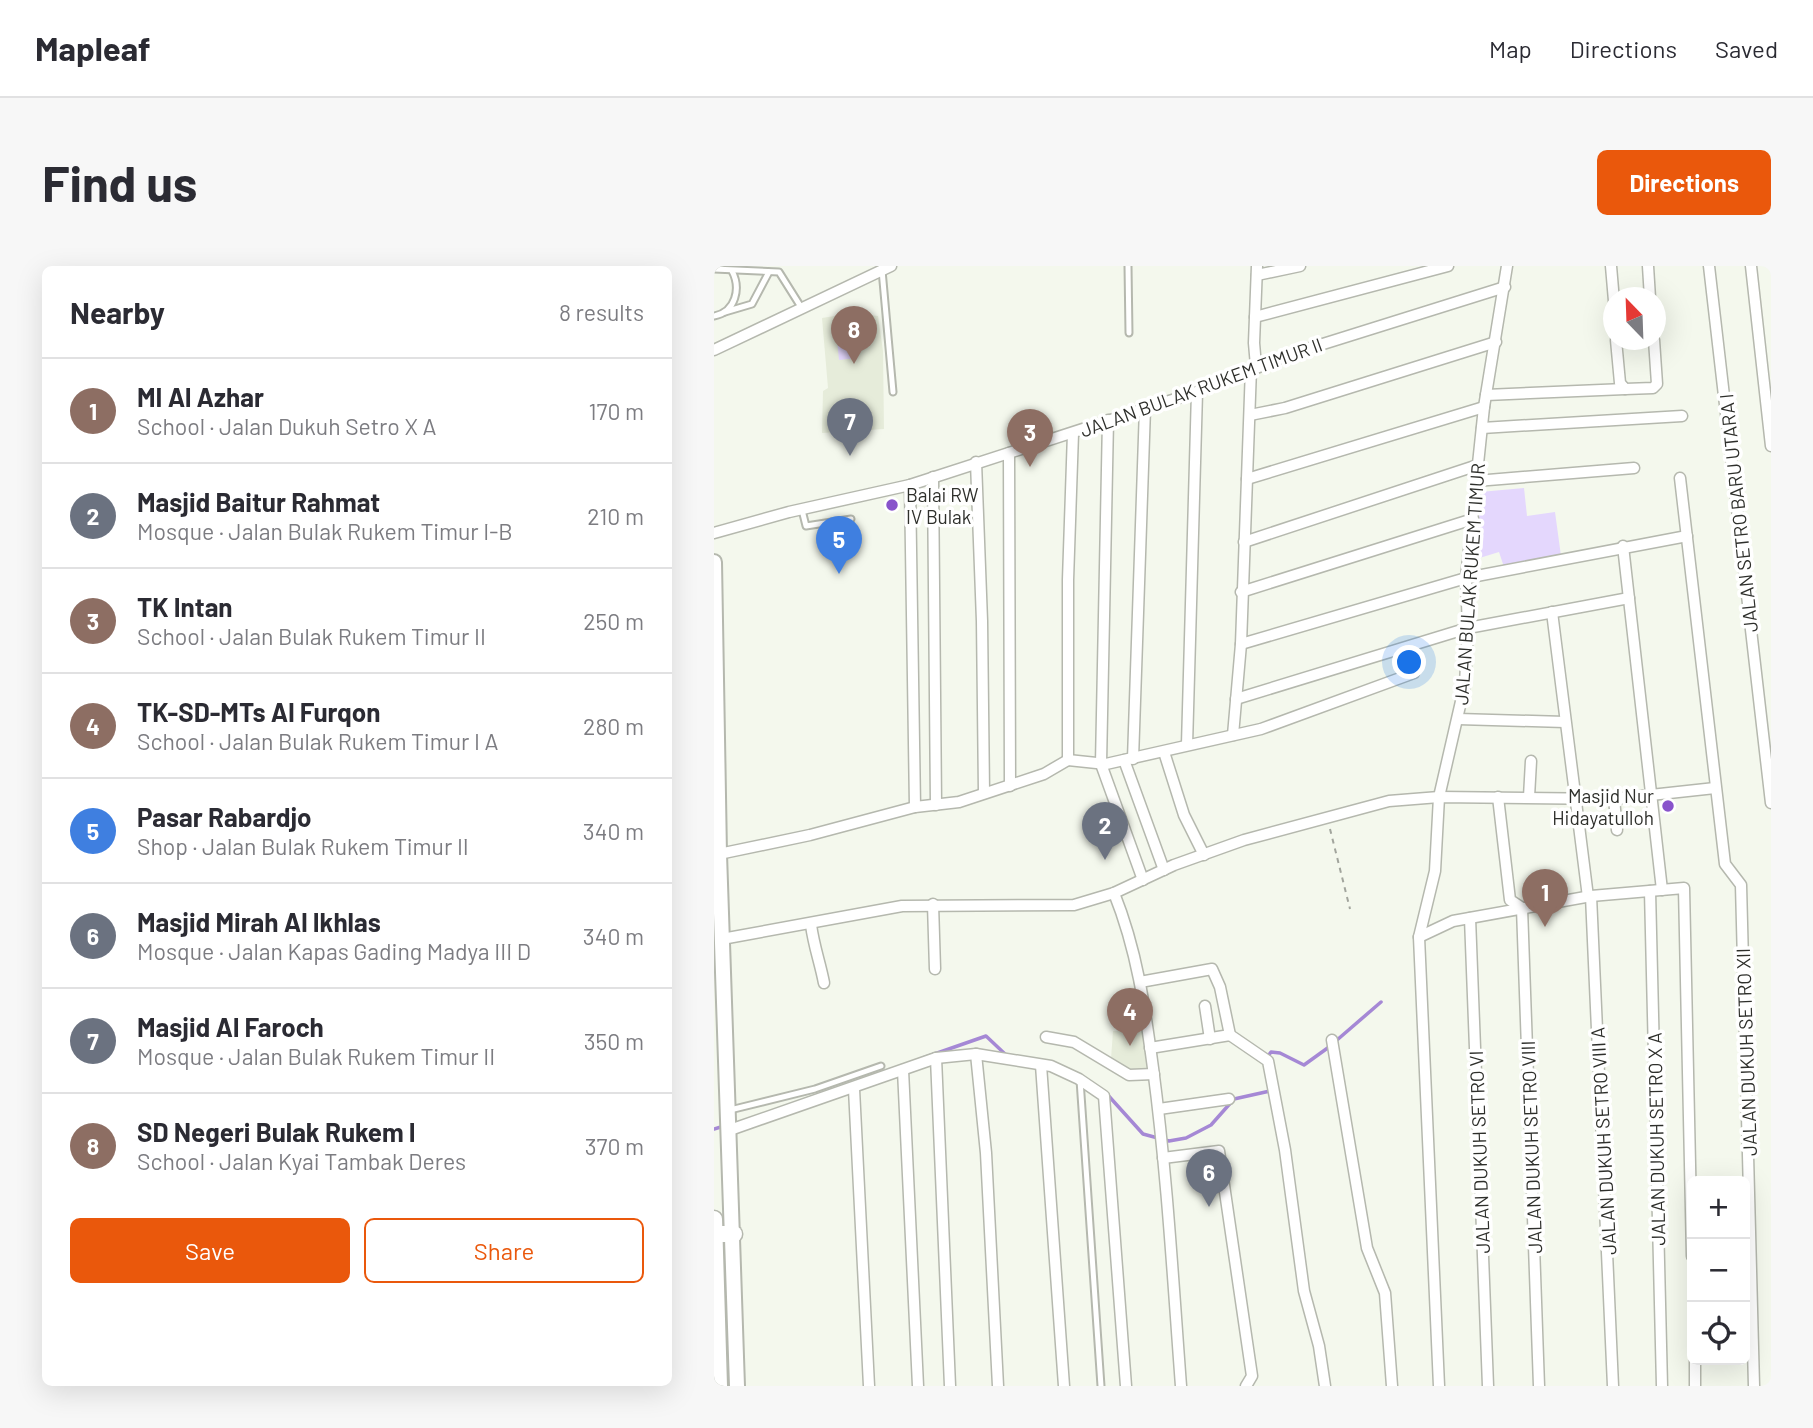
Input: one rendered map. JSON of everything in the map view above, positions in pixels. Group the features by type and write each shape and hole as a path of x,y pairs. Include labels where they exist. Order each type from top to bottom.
{"highway":[{"path":"719,1386 715,1227 734,1234"}],"main road":[{"path":"714,562 719,853 727,1130 734,1234 737,1386"}],"street":[{"path":"1233,735 1241,644 1241,592 1257,270 1300,266"},
{"path":"1255,317 1448,266"},
{"path":"1505,287 1507,266"},
{"path":"1611,266 1613,287"},
{"path":"1648,266 1649,287"},
{"name":"JALAN SETRO BARU UTARA I","path":"1709,266 1771,803"},
{"path":"1751,266 1771,446"},
{"path":"714,350 887,268"},
{"name":"JALAN BULAK RUKEM TIMUR","path":"1439,1386 1419,937 1435,871 1439,797 1465,684 1468,628 1466,578 1484,407 1505,287"},
{"name":"JALAN BULAK RUKEM TIMUR II","path":"714,533 802,509 910,485 1197,391 1254,367 1505,287"},
{"path":"1250,415 1285,408 1496,342"},
{"path":"1617,350 1620,383 1625,389"},
{"path":"1486,395 1653,388 1657,384 1655,350"},
{"path":"1187,745 1197,391"},
{"path":"1247,479 1484,407"},
{"path":"1145,408 1129,760 1164,870"},
{"path":"1482,428 1682,416"},
{"path":"1108,420 1101,764 1143,880"},
{"path":"1068,760 1068,580 1073,433"},
{"path":"1009,453 1010,786"},
{"path":"976,462 982,621 984,793"},
{"path":"1244,542 1478,465"},
{"path":"1476,481 1633,468"},
{"path":"933,477 936,805"},
{"path":"722,939 811,925 902,906 1074,905 1114,893 1204,855 1389,801 1439,797 1614,799 1715,788 1681,478"},
{"path":"910,485 915,807"},
{"path":"1241,592 1474,519"},
{"path":"1241,644 1466,578 1623,546 1687,536"},
{"path":"1623,546 1662,885"},
{"path":"1236,699 1468,628 1629,598"},
{"name":"JALAN DUKUH SETRO VIII A","path":"1552,612 1590,897 1613,1386"},
{"path":"719,853 810,835 915,807 936,805 984,793 1051,771 1068,760 1101,764 1129,760 1261,729 1414,673"},
{"path":"1458,719 1565,722"},
{"path":"1164,752 1184,815 1204,855"},
{"path":"1529,797 1531,761"},
{"name":"JALAN DUKUH SETRO XII","path":"1715,788 1725,864 1741,885 1754,1386"},
{"path":"1498,797 1510,900 1522,908"},
{"path":"1614,799 1616,831"},
{"path":"1419,937 1452,921 1590,897 1650,891 1662,885 1682,887 1692,1239"},
{"name":"JALAN DUKUH SETRO X A","path":"1650,891 1662,1386"},
{"path":"1114,893 1130,933 1154,1074 1162,1139 1181,1386"},
{"path":"933,904 935,969"},
{"name":"JALAN DUKUH SETRO VIII","path":"1522,908 1539,1386"},
{"name":"JALAN DUKUH SETRO VI","path":"1471,918 1488,1386"},
{"path":"811,925 815,956 820,961 824,983"},
{"path":"1140,982 1212,970 1220,987 1230,1035 1268,1061 1304,1291 1325,1386"},
{"path":"1205,1006 1210,1039"},
{"path":"1150,1048 1230,1035"},
{"path":"1046,1037 1074,1042 1129,1074 1154,1074"},
{"path":"1332,1040 1367,1248 1382,1285 1391,1386"},
{"path":"976,1054 986,1153 998,1386"},
{"path":"727,1130 854,1089 936,1058 976,1054 1041,1065 1064,1071 1080,1080 1104,1096 1126,1386"},
{"path":"936,1058 950,1386"},
{"path":"1041,1065 1064,1386"},
{"path":"903,1070 918,1386"},
{"path":"854,1089 869,1386"},
{"path":"1158,1109 1229,1098"},
{"path":"1163,1158 1219,1151 1252,1376 1246,1386"},
{"path":"1695,1365 1695,1386"}],"lane":[{"path":"1128,266 1129,333"},
{"path":"887,268 893,393"},
{"path":"714,269 783,275 801,307"},
{"path":"725,312 735,297 736,280 732,271"},
{"path":"714,316 752,304 769,272"},
{"path":"802,509 806,526 851,519"},
{"path":"727,1112 780,1099 881,1066"},
{"path":"1080,1080 1101,1386"}],"path":[{"path":"1327,818 1350,909"}],"shaded area":[{"path":"853,313 878,316 883,351 884,429 822,433 823,391 828,388 822,318"},
{"path":"853,317 857,358 839,360 835,319"},
{"path":"1524,488 1527,516 1555,512 1561,556 1504,567 1499,552 1473,560 1480,492"},
{"path":"1113,1031 1145,1032 1150,1072 1132,1074 1111,1059"}],"waterway":[{"path":"1337,1040 1381,1002"},
{"path":"923,1058 986,1036 1005,1054"},
{"path":"1268,1056 1271,1052 1280,1053 1304,1065 1329,1047"},
{"path":"1106,1093 1143,1134 1169,1141 1186,1138 1211,1125 1234,1099 1270,1091"},
{"path":"714,1129 724,1126"}],"place":[{"name":"SD Negeri Bulak Rukem I","path":"854,364"},
{"name":"Masjid Al Faroch","path":"850,456"},
{"name":"TK Intan","path":"1030,467"},
{"name":"Balai RW IV Bulak","path":"892,505"},
{"name":"Pasar Rabardjo","path":"839,574"},
{"name":"Masjid Nur Hidayatulloh","path":"1668,806"},
{"name":"Masjid Baitur Rahmat","path":"1105,860"},
{"name":"MI Al Azhar","path":"1545,927"},
{"name":"TK-SD-MTs Al Furqon","path":"1130,1046"},
{"name":"Masjid Mirah Al Ikhlas","path":"1209,1207"}]}
